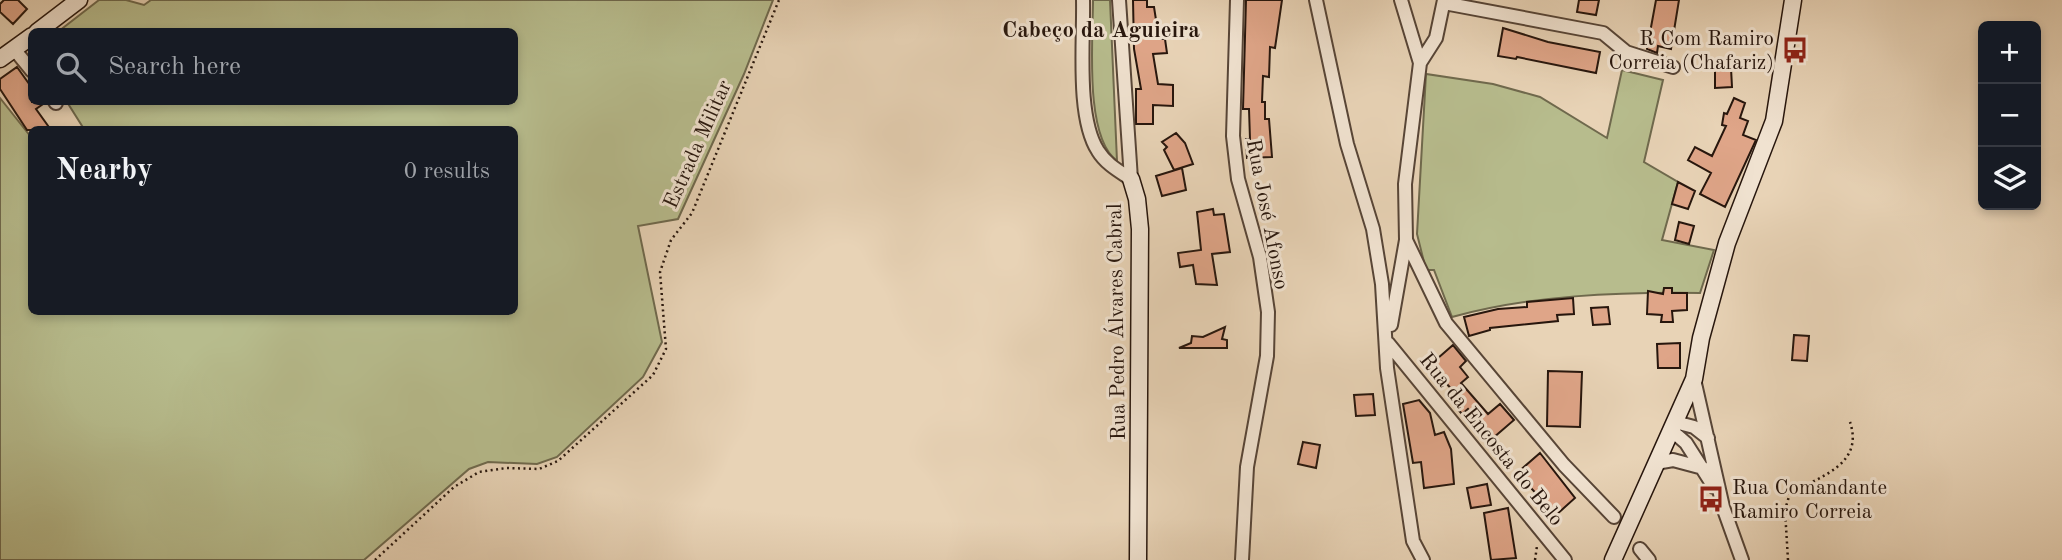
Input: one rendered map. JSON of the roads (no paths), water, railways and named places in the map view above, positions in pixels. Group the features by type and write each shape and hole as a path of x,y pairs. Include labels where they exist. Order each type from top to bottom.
{"street":[{"path":"42,28 79,0"},
{"path":"1083,0 1085,101 1091,138 1107,163 1131,179"},
{"name":"Rua Pedro Álvares Cabral","path":"1119,0 1131,179 1140,229 1138,560"},
{"name":"Rua José Afonso","path":"1237,0 1233,136 1238,179 1260,257 1268,312 1267,356 1247,467 1242,560"},
{"path":"1316,0 1347,144 1373,229 1388,343"},
{"path":"1401,0 1420,63 1405,184 1406,240 1388,343 1387,368 1413,541 1423,560"},
{"path":"1613,560 1694,379 1701,338 1727,243 1774,121 1793,0"},
{"path":"1420,63 1436,38 1444,1 1604,33 1626,52 1673,67"},
{"path":"0,59 28,39"},
{"path":"14,49 28,66"},
{"path":"1406,240 1446,323 1564,466 1614,517"},
{"name":"Rua da Encosta do Belo","path":"1388,343 1566,560"},
{"path":"1694,379 1723,507"},
{"path":"1673,426 1693,427 1708,439"},
{"path":"1673,426 1704,469 1723,507 1742,560"},
{"path":"1656,463 1674,460 1689,462 1704,469"},
{"path":"1640,549 1649,560"}],"place":[{"name":"R Com Ramiro Correia (Chafariz)","path":"1795,50"},
{"name":"Rua Comandante Ramiro Correia","path":"1711,499"}],"district":[{"name":"Cabeço da Aguieira","path":"1101,29"}]}
